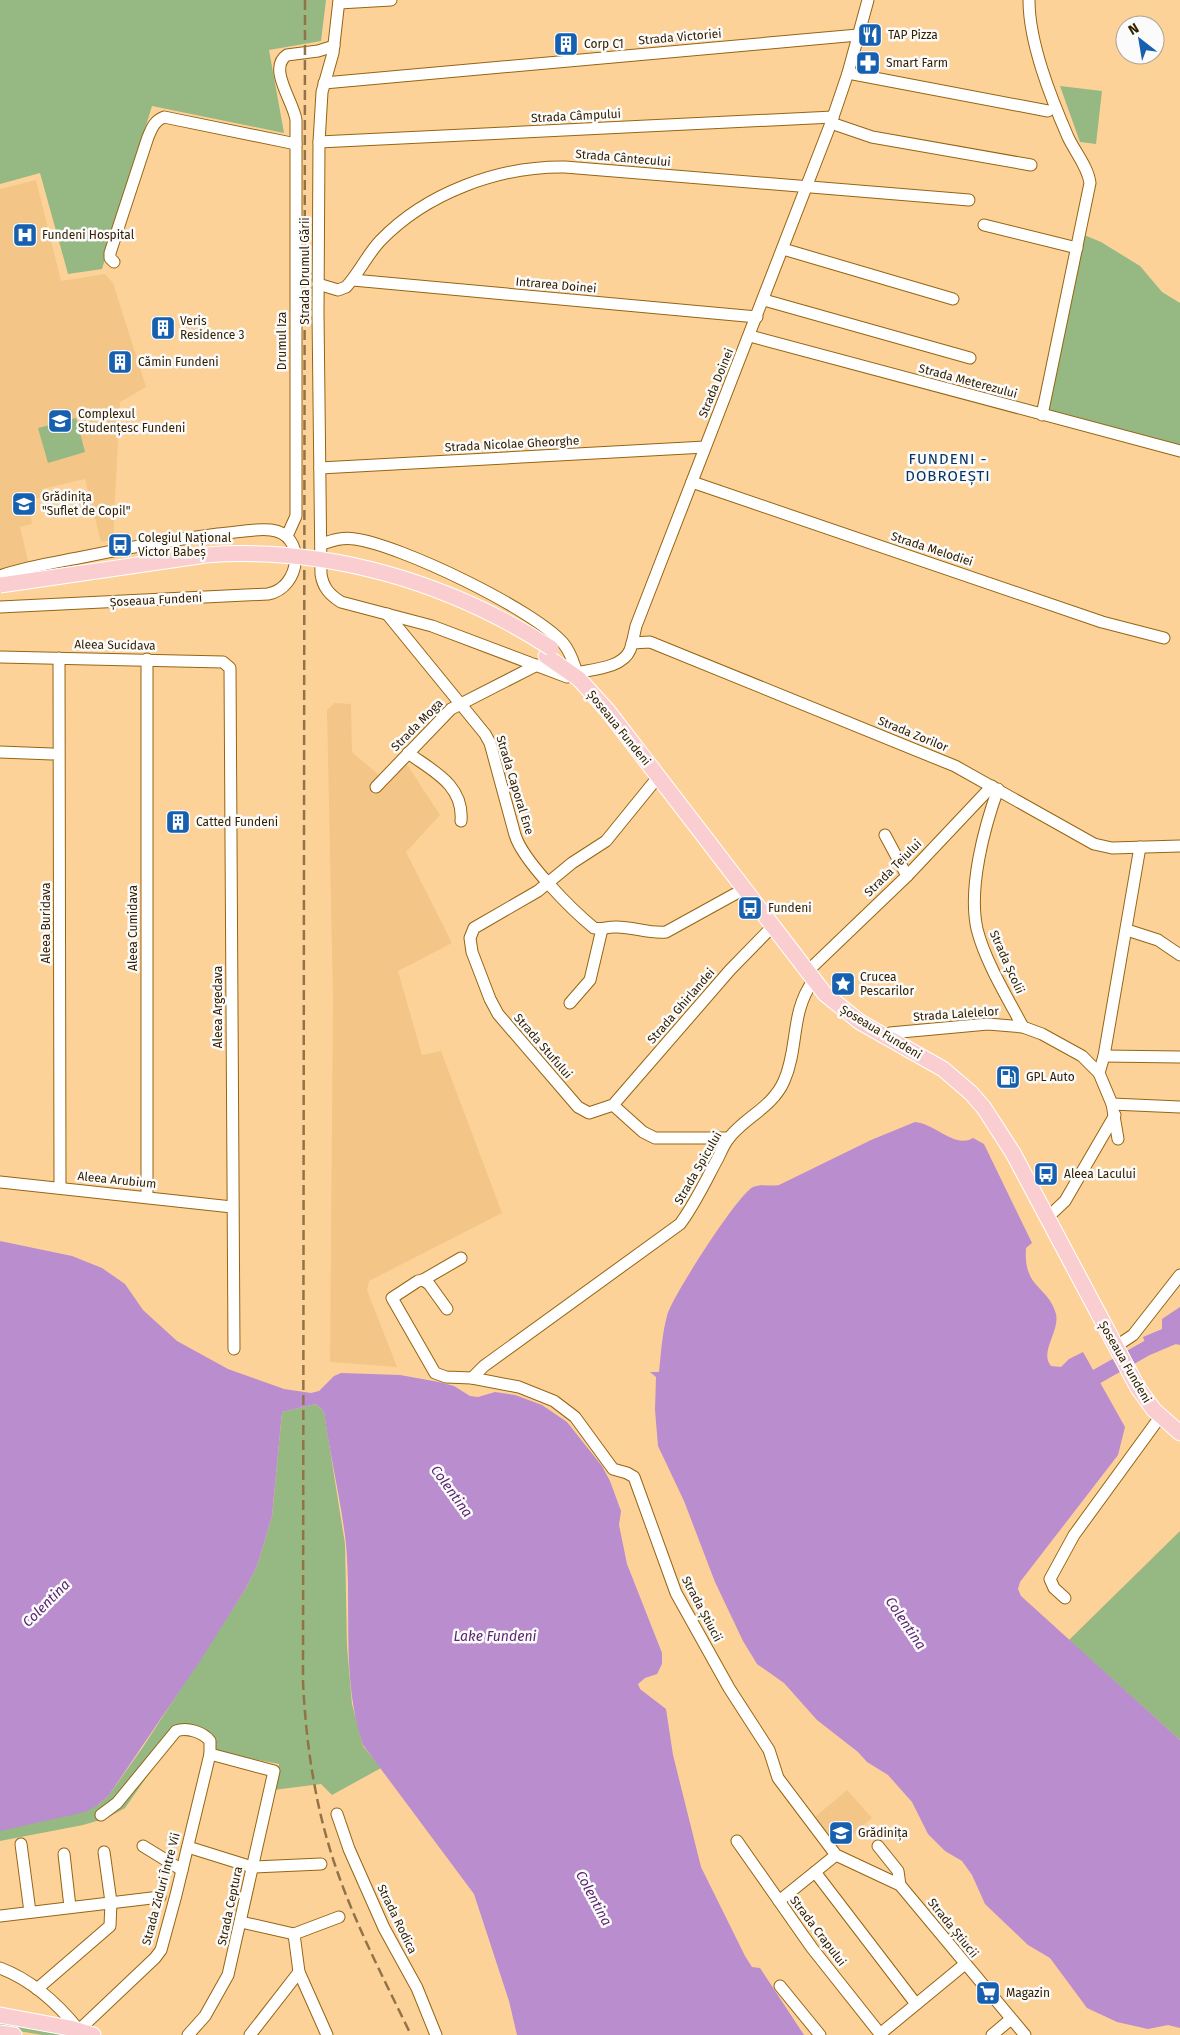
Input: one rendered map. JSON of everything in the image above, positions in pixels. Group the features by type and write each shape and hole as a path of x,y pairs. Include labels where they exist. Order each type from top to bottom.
{"main road":[{"name":"Șoseaua Fundeni","path":"0,585 206,555 234,553 288,554 354,565 447,594 497,617 544,656 580,674 626,725 812,974 846,1006 946,1064 983,1098 1008,1132 1050,1216 1147,1396 1160,1417 1180,1434"},
{"name":"Șoseaua Fundeni","path":"0,595 204,564 258,562 286,564 352,575 446,604 496,627 571,673 580,674 772,927 812,974 850,1016 943,1069 971,1093 999,1129 1050,1216"},
{"name":"Șoseaua Fundeni","path":"1147,1396 1180,1424"},
{"path":"0,2015 86,2033"},
{"path":"0,2033 14,2035"}],"street":[{"path":"339,2 390,0"},
{"name":"Strada Doinei","path":"580,674 619,661 627,655 636,626 764,300 832,120 848,73 868,0"},
{"path":"1029,0 1034,40 1043,67 1068,137 1090,182 1042,415"},
{"name":"Strada Drumul Gării","path":"322,544 318,284 321,104 324,83 334,46 339,2"},
{"name":"Strada Victoriei","path":"324,83 858,35"},
{"name":"Drumul Iza","path":"287,536 293,527 296,516 296,144 295,113 280,75 280,63 287,56 318,51 334,46"},
{"path":"848,73 1048,111"},
{"path":"114,262 110,258 110,253 148,137 152,127 159,119 164,117 296,144"},
{"path":"832,120 872,137 1031,165"},
{"name":"Strada Câmpului","path":"320,142 832,120"},
{"name":"Strada Cântecului","path":"353,280 363,262 380,241 416,213 448,194 506,172 542,167 565,167 970,200"},
{"path":"984,225 1077,248"},
{"path":"783,249 953,299"},
{"path":"318,284 338,290 346,287 353,280"},
{"name":"Intrarea Doinei","path":"353,280 757,317"},
{"path":"764,300 970,358"},
{"name":"Strada Meterezului","path":"750,336 1180,451"},
{"name":"Strada Nicolae Gheorghe","path":"320,468 705,447"},
{"name":"Strada Melodiei","path":"692,482 1102,622 1164,638"},
{"path":"0,576 98,554 196,537 265,530 280,532 287,536"},
{"name":"Șoseaua Fundeni","path":"0,607 276,593 288,584 294,572 294,546 287,536"},
{"name":"Șoseaua Fundeni","path":"544,656 342,602 328,592 322,580 322,544 347,538 365,540 435,567 504,603 552,633 568,650 580,674"},
{"name":"Strada Caporal Ene","path":"387,614 461,702 490,744 517,842 548,882 589,924 594,928 602,929"},
{"name":"Strada Zorilor","path":"632,643 650,642 942,761 995,787 1094,844 1112,848 1180,846"},
{"name":"Strada Moga","path":"376,787 437,721 461,702 544,656"},
{"name":"Aleea Sucidava","path":"0,657 146,659 224,662 229,665"},
{"name":"Aleea Buridava","path":"59,658 60,1188"},
{"name":"Aleea Cumidava","path":"146,659 147,1197"},
{"name":"Aleea Argedava","path":"229,665 232,671 232,1207 234,1349"},
{"path":"0,752 52,754"},
{"path":"408,753 453,787 461,804 461,821"},
{"path":"548,882 613,835 658,777"},
{"name":"Strada Teiului","path":"812,974 995,787"},
{"name":"Strada Școlii","path":"995,787 978,867 976,917 979,935 993,968 1023,1027"},
{"path":"885,835 907,876"},
{"path":"1118,1139 1114,1110 1099,1073 1104,1056 1127,930 1140,847"},
{"name":"Strada Stufului","path":"548,882 520,902 474,928 470,938 472,952 490,999 498,1014 578,1107 583,1111 594,1113 613,1105"},
{"path":"570,1002 590,980 602,929 614,926 657,933 666,932 744,889"},
{"name":"Strada Ghirlandei","path":"613,1105 730,970 772,927"},
{"path":"1127,930 1158,940 1180,955"},
{"name":"Strada Spicului","path":"472,1378 484,1366 680,1224 729,1138 767,1106 784,1082 788,1070 798,1011 812,974"},
{"name":"Strada Lalelelor","path":"890,1033 988,1024 1023,1027 1073,1049 1099,1073"},
{"path":"1104,1056 1180,1057"},
{"path":"613,1105 643,1132 655,1138 729,1138"},
{"path":"1114,1110 1180,1108"},
{"path":"1050,1216 1066,1201 1114,1110"},
{"name":"Aleea Arubium","path":"0,1182 232,1207"},
{"path":"447,1309 429,1284 423,1280 461,1258"},
{"path":"1119,1345 1133,1335 1180,1275"},
{"name":"Strada Știucii","path":"423,1280 394,1295 392,1301 435,1373 446,1378 472,1378 519,1387 554,1401 575,1417 613,1469 634,1477 667,1572 681,1603 742,1710 769,1750 778,1778 836,1855 900,1885 1025,2035"},
{"path":"1064,1598 1054,1588 1050,1579 1062,1553 1160,1417"},
{"path":"101,1815 118,1803 176,1731 188,1730 204,1735 210,1741 210,1754"},
{"name":"Strada Ceptura","path":"188,2035 205,2016 223,1986 231,1966 274,1771 210,1754"},
{"name":"Strada Ziduri Între Vii","path":"86,2033 161,1950 210,1754"},
{"name":"Strada Rodica","path":"337,1814 349,1849 380,1919 417,1988 436,2035"},
{"name":"Strada Crapului","path":"737,1841 812,1948 881,2035"},
{"path":"21,1844 30,1912"},
{"path":"142,1846 182,1870"},
{"path":"878,1846 898,1871 900,1885"},
{"path":"188,1847 252,1867 321,1864"},
{"path":"37,1989 106,1932 110,1923 111,1902 104,1852"},
{"path":"64,1854 70,1907"},
{"path":"779,1901 836,1855"},
{"path":"815,1872 916,2004"},
{"path":"0,1916 160,1897"},
{"path":"241,1922 294,1934 339,1917"},
{"path":"294,1934 299,1972 327,2035"},
{"path":"881,2035 965,1964"},
{"path":"0,1968 37,1989 56,2004 86,2033"},
{"path":"250,2035 299,1972"},
{"path":"780,1986 820,2035"},
{"path":"992,2035 1011,2019"}],"shaded area":[{"name":"Complexul Studențesc Fundeni","path":"36,180 61,281 105,274 113,283 146,387 120,402 113,540 101,542 85,479 42,489 43,497 32,500 34,508 30,510 32,524 20,527 28,561 0,569 0,189"},
{"path":"335,703 351,704 352,752 387,782 406,763 440,815 406,852 452,943 398,971 422,1055 441,1051 502,1213 369,1281 367,1290 397,1367 330,1362 333,1000 327,710"},
{"name":"Grădinița","path":"847,1790 872,1818 838,1848 815,1817"}],"green space":[{"path":"0,0 326,0 321,41 269,50 284,133 152,106 102,269 68,274 40,173 0,184"},
{"path":"1060,86 1102,91 1096,144 1080,142"},
{"path":"1084,235 1101,242 1140,266 1162,292 1180,303 1180,447 1047,412"},
{"path":"76,418 85,452 48,463 38,428"},
{"path":"316,1404 324,1412 345,1544 347,1646 352,1704 363,1746 381,1768 332,1795 321,1784 273,1790 279,1764 217,1752 200,1738 176,1735 125,1808 107,1818 83,1825 0,1841 0,1829 98,1805 109,1795 143,1747 246,1588 257,1566 272,1516 282,1412"},
{"path":"1180,1531 1180,1740 1069,1640"},
{"path":"0,2020 76,2035 43,2035 0,2028"}],"water":[{"path":"915,1122 952,1138 966,1141 973,1138 984,1144 1032,1243 1026,1248 1028,1272 1037,1286 1048,1297 1056,1314 1055,1327 1048,1348 1048,1360 1051,1366 1061,1367 1069,1359 1083,1352 1125,1427 1118,1455 1020,1582 1018,1589 1021,1596 1180,1740 1180,2028 1168,2025 1148,2029 1117,2022 1087,2008 1050,1958 1028,1945 985,1904 972,1875 962,1861 945,1851 928,1834 912,1802 888,1775 867,1762 858,1752 817,1720 784,1683 757,1664 743,1641 715,1582 684,1501 658,1446 655,1410 656,1377 650,1372 659,1372 667,1316 692,1269 720,1226 745,1194 753,1187 760,1185 779,1185 871,1140"},
{"name":"Lake Fundeni","path":"0,1241 72,1256 102,1268 125,1284 143,1310 177,1341 228,1369 284,1389 311,1393 319,1391 334,1376 341,1373 400,1375 454,1386 470,1396 478,1397 495,1392 515,1395 542,1405 567,1422 602,1466 610,1481 621,1511 619,1525 627,1564 662,1653 662,1664 657,1674 645,1678 638,1684 640,1689 666,1709 673,1755 701,1867 745,1956 752,1967 760,1968 804,2035 517,2035 509,2001 474,1894 363,1745 352,1695 348,1569 344,1528 324,1412 316,1404 282,1412 272,1516 257,1566 246,1588 200,1661 109,1795 98,1805 85,1812 0,1831"},
{"path":"1180,1307 1180,1345 1175,1344 1149,1354 1143,1337 1162,1329 1162,1319"}],"waterway":[{"name":"Colentina","path":"1080,1386 1147,1348 1180,1334"}],"railway":[{"path":"305,0 303,1682 306,1728 313,1775 328,1843 343,1887 361,1930 411,2035"}],"place":[{"name":"TAP Pizza","path":"870,35"},
{"name":"Corp C1","path":"566,44"},
{"name":"Smart Farm","path":"868,63"},
{"name":"Fundeni Hospital","path":"25,235"},
{"name":"Veris Residence 3","path":"163,328"},
{"name":"Cămin Fundeni","path":"120,362"},
{"name":"Complexul Studențesc Fundeni","path":"60,421"},
{"name":"Grădinița \"Suflet de Copil\"","path":"24,504"},
{"name":"Colegiul Național Victor Babeș","path":"120,545"},
{"name":"Catted Fundeni","path":"178,822"},
{"name":"Fundeni","path":"750,908"},
{"name":"Crucea Pescarilor","path":"843,984"},
{"name":"GPL Auto","path":"1008,1077"},
{"name":"Aleea Lacului","path":"1046,1174"},
{"name":"Grădinița","path":"841,1833"},
{"name":"Magazin","path":"988,1993"}],"district":[{"name":"FUNDENI - DOBROEȘTI","path":"948,468"}]}
